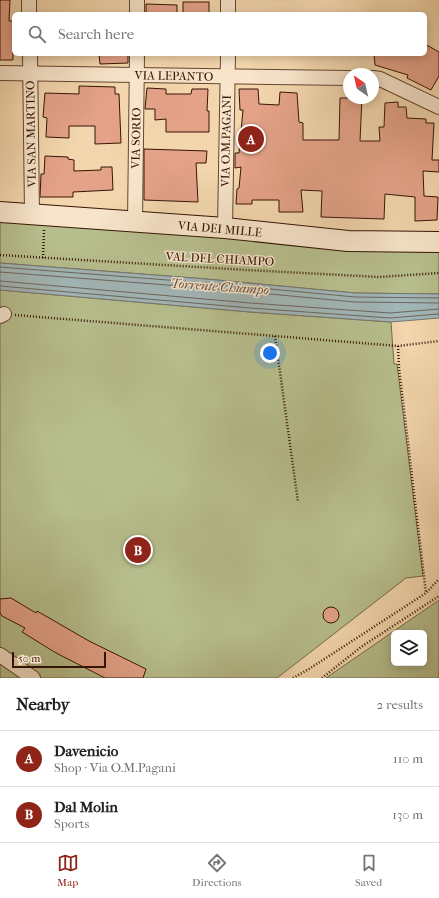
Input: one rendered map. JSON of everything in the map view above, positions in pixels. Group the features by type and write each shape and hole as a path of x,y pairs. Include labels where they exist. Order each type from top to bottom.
{"main road":[{"name":"VIA DEI MILLE","path":"0,212 225,228 348,241 439,242"}],"street":[{"path":"29,0 29,12"},
{"path":"137,0 137,12"},
{"path":"228,0 228,12"},
{"name":"VIA SAN MARTINO","path":"30,56 32,214"},
{"name":"VIA SORIO","path":"135,222 137,56"},
{"name":"VIA O.M.PAGANI","path":"225,228 228,56"},
{"name":"VIA LEPANTO","path":"0,73 343,78"},
{"path":"379,78 439,107"},
{"path":"0,654 34,678"}],"path":[{"path":"43,258 44,231"},
{"name":"VAL DEL CHIAMPO","path":"0,255 380,277 439,273"},
{"path":"2,315 398,346 439,341"},
{"path":"275,336 298,502"},
{"path":"398,346 399,368 426,593"},
{"path":"293,678 426,593 439,579"},
{"path":"322,678 361,647 439,596"}],"green space":[{"path":"0,212 439,243 439,294 355,293 206,279 0,263"},
{"path":"0,290 250,312 391,322 394,364 397,364 423,576 406,578 277,678 0,678"},
{"path":"439,600 439,678 326,678 391,633 391,666 427,666 427,630 396,630"}],"water":[{"name":"Torrente Chiampo","path":"0,263 206,279 355,293 439,294 439,318 391,322 250,312 0,290"}],"building":[{"path":"0,0 10,0 9,21 12,21 13,60 0,60"},
{"path":"183,2 209,2 209,12 183,12"},
{"path":"146,4 177,5 177,12 146,12"},
{"path":"427,45 439,52 439,76 431,90 407,78 408,75 375,65 374,56 427,56"},
{"path":"99,56 128,56 128,63 100,64"},
{"path":"79,86 115,87 115,94 119,94 121,143 95,144 95,126 69,126 69,138 46,137 47,118 43,117 45,93 79,94"},
{"path":"147,88 166,89 166,94 191,94 192,89 208,89 207,111 209,111 209,132 166,132 166,119 155,120 155,109 145,109"},
{"path":"239,89 258,89 259,104 279,105 280,92 297,93 299,122 303,123 303,140 339,140 340,98 343,98 343,104 362,104 360,141 380,141 379,127 384,127 385,103 398,102 398,107 406,107 407,118 426,119 426,123 434,123 432,160 439,160 439,172 423,171 424,196 438,197 437,220 415,221 415,197 385,194 384,219 321,217 322,191 301,190 303,212 279,212 279,200 252,200 252,204 236,204 241,167 235,168 235,153 239,153 243,110 240,110"},
{"path":"144,149 207,151 206,163 196,163 198,202 144,200"},
{"path":"45,156 68,157 68,159 74,160 74,171 101,170 101,167 112,167 113,190 73,192 73,197 40,197 41,174 44,174"},
{"path":"11,598 89,641 146,669 143,678 105,678 56,653 22,632 25,628 2,616 0,613 0,599"},
{"path":"331,607 337,609 339,615 337,621 331,623 325,621 323,615 325,609"}],"place":[{"name":"Davenicio","path":"251,139"},
{"name":"Dal Molin","path":"138,550"}]}
